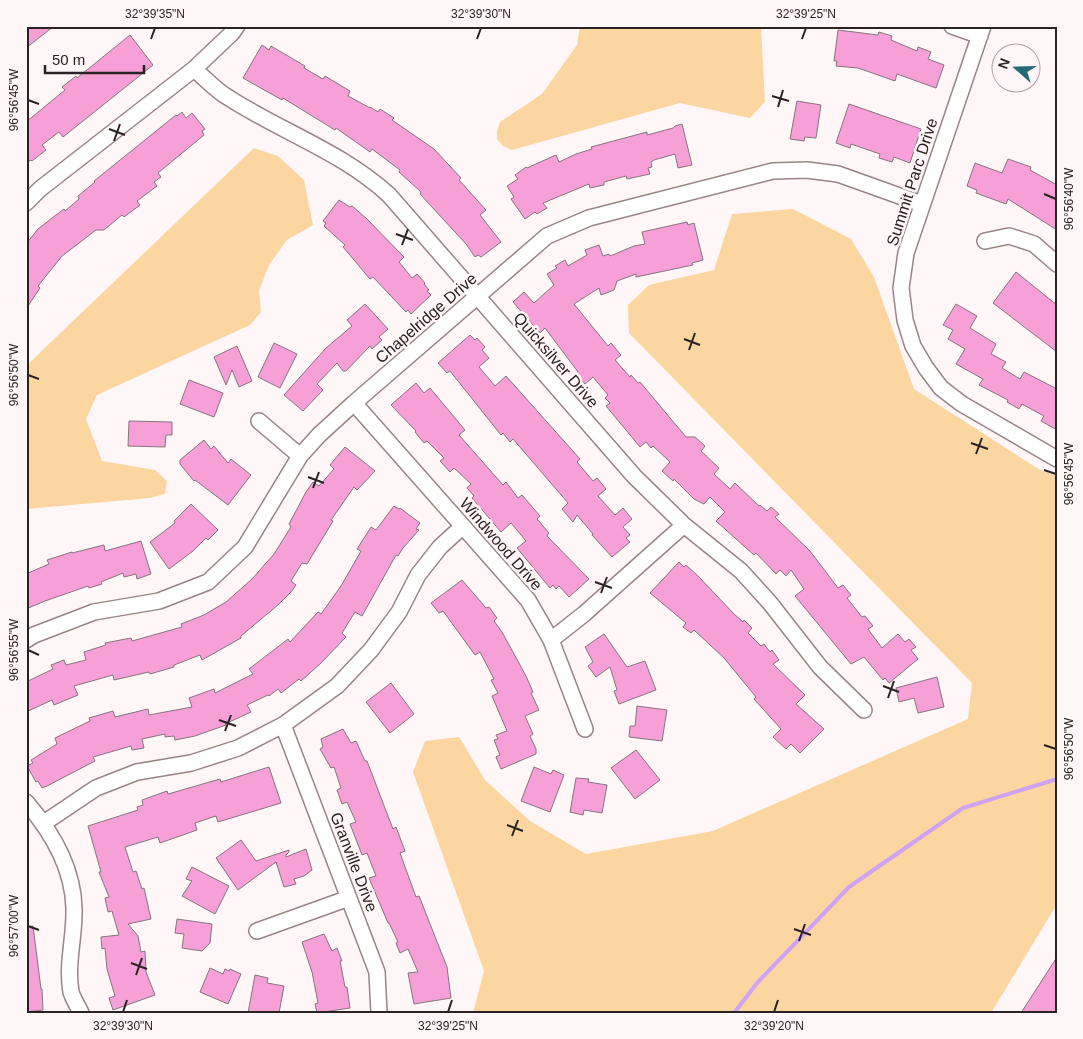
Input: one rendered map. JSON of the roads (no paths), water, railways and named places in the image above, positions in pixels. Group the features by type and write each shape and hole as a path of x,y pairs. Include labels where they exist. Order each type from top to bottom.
{"street":[{"path":"26,203 40,189 194,69 237,26"},
{"path":"952,26 982,31"},
{"name":"Summit Parc Drive","path":"982,31 906,252 901,288 905,320 913,346 941,388 962,404 1057,459"},
{"name":"Quicksilver Drive","path":"194,69 227,98 344,161 370,178 389,195 634,476 684,525 741,571 770,603 820,667 864,710"},
{"name":"Chapelridge Drive","path":"26,640 34,635 94,612 158,601 208,582 245,547 300,456 319,435 547,236 589,218 773,171 807,170 838,174 922,204"},
{"path":"985,241 1009,236 1034,244 1057,264"},
{"name":"Windwood Drive","path":"354,404 528,600 551,640 585,729"},
{"path":"259,421 300,456"},
{"path":"551,640 584,614 684,525"},
{"path":"44,823 96,788 138,772 191,763 238,748 283,726 337,686 371,650 399,612 424,568 440,547 463,526"},
{"name":"Granville Drive","path":"283,726 377,972 379,1013"},
{"path":"26,802 44,823 68,866 74,907 70,960 71,993 81,1013"},
{"path":"257,931 349,898"}],"waterway":[{"path":"734,1013 758,982 849,887 963,808 1057,779"}]}
